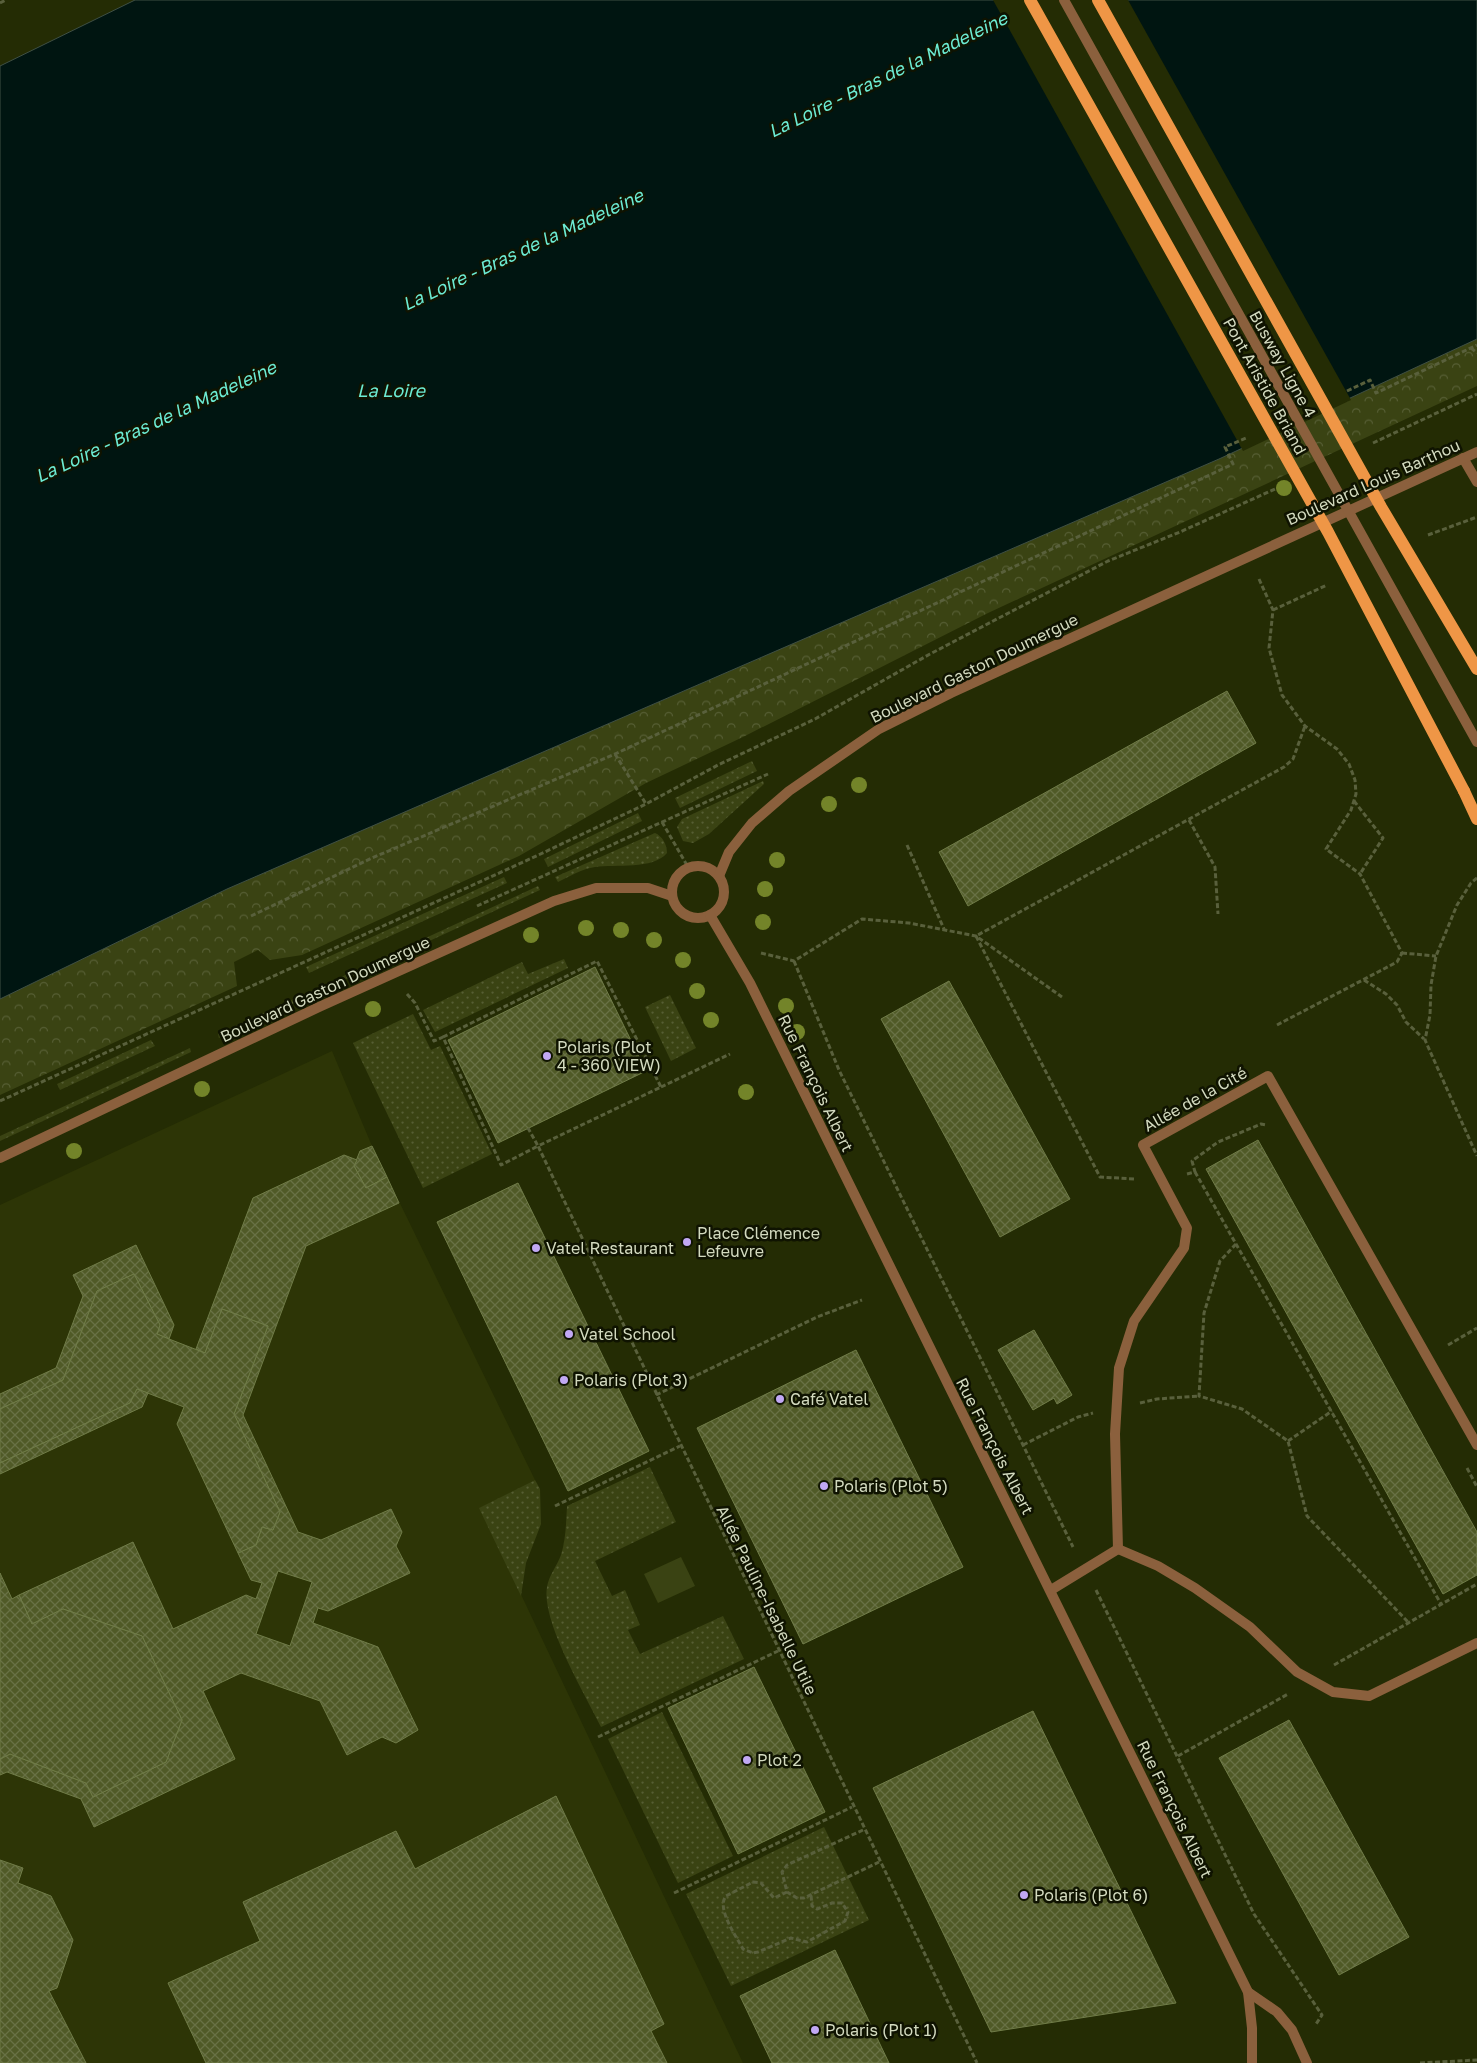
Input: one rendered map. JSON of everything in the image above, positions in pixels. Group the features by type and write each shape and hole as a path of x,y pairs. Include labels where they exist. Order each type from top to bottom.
{"main road":[{"name":"Pont Aristide Briand","path":"1030,0 1350,574 1477,819"},
{"path":"1098,0 1403,545 1477,669"}],"street":[{"name":"Busway Ligne 4","path":"1064,0 1477,742"},
{"name":"Boulevard Louis Barthou","path":"1282,540 1477,452"},
{"path":"1463,458 1477,482"},
{"name":"Boulevard Gaston Doumergue","path":"719,876 729,852 752,823 788,791 879,729 950,693 1282,540"},
{"path":"688,867 705,867 719,876 723,884 722,902 718,910 710,916 702,919 686,916 674,904 672,888 675,879 688,867"},
{"name":"Boulevard Gaston Doumergue","path":"0,1158 391,974 554,901 596,888 648,888 672,896"},
{"name":"Rue François Albert","path":"710,916 750,983 1248,1992 1252,2028 1252,2063"},
{"name":"Allée de la Cité","path":"1118,1550 1115,1434 1119,1368 1134,1321 1184,1248 1186,1228 1143,1145 1268,1076 1477,1445"},
{"path":"1051,1590 1118,1550 1158,1566 1195,1588 1250,1627 1297,1672 1333,1692 1369,1696 1477,1643"},
{"name":"Rue François Albert","path":"1248,1992 1277,2012 1292,2030 1308,2063"}],"path":[{"path":"0,3 6,0"},
{"path":"1343,393 1370,380 1376,393 1477,345"},
{"path":"1471,348 1477,353"},
{"path":"1369,445 1477,394"},
{"path":"251,916 372,858 615,754 1233,464 1225,447 1252,434"},
{"path":"0,1101 646,804 718,765 816,719 930,654 1108,560 1180,532 1279,486"},
{"path":"1403,545 1477,517"},
{"path":"1249,556 1273,610 1269,648 1282,695 1305,726 1337,749 1349,764 1355,780 1356,794 1351,810 1326,849 1360,874 1402,953"},
{"path":"1273,610 1350,574"},
{"path":"976,936 1284,767 1293,759 1305,726"},
{"path":"615,754 646,804"},
{"path":"470,909 776,771"},
{"path":"1354,801 1383,838 1360,874"},
{"path":"1189,820 1215,867 1218,914"},
{"path":"662,822 688,867"},
{"path":"907,845 944,930"},
{"path":"1425,1040 1430,1016 1431,985 1436,956 1457,905 1471,883 1477,878"},
{"path":"1062,997 976,936 909,923 862,919 794,960 839,1070 1068,1537"},
{"path":"976,936 1100,1177 1162,1181 1195,1172"},
{"path":"1402,953 1436,956"},
{"path":"1277,1025 1397,962 1402,953"},
{"path":"391,974 415,1002 434,1041 597,961 661,1087"},
{"path":"1364,980 1386,994 1397,1005 1406,1022 1425,1040 1477,1156"},
{"path":"443,1037 501,1165 730,1054"},
{"path":"1274,1127 1261,1124 1218,1142 1192,1161 1195,1172 1441,1604"},
{"name":"Allée Pauline-Isabelle Utile","path":"528,1128 976,2063"},
{"path":"1236,1244 1220,1261 1204,1313 1199,1396 1242,1409 1288,1441 1307,1516 1408,1622"},
{"path":"656,1395 817,1317 862,1300"},
{"path":"1288,1441 1332,1411"},
{"path":"555,1506 680,1446"},
{"path":"1463,1461 1477,1487"},
{"path":"1092,1583 1254,1914 1322,2015"},
{"path":"598,1736 778,1651"},
{"path":"674,1893 852,1807"},
{"path":"863,1830 787,1865 782,1872 787,1892 797,1898 804,1898 879,1862"},
{"path":"787,1892 774,1898 761,1883 753,1882 726,1896 723,1900 722,1910 743,1949 758,1952 791,1938 807,1942 845,1921 848,1912 842,1902 832,1902 817,1909 812,1906 811,1894"},
{"path":"1420,2063 1477,2060"}],"shaded area":[{"path":"332,1051 372,1146 535,1480 480,1508 743,2063 0,2063 0,1205"}],"green space":[{"path":"1477,339 1477,386 988,613 743,737 646,783 519,856 302,955 270,960 258,950 234,962 237,986 0,1095 0,999 227,889 1219,459"},
{"path":"752,761 757,771 680,808 675,798"},
{"path":"763,781 764,784 709,834 693,843 683,841 677,827 682,819"},
{"path":"638,813 642,821 548,867 544,859"},
{"path":"655,833 664,841 667,853 653,862 590,868 558,882 555,877"},
{"path":"504,877 507,883 309,973 306,967"},
{"path":"538,886 540,890 219,1038 218,1034"},
{"path":"564,959 568,968 435,1032 423,1010 522,962 528,974"},
{"path":"670,995 696,1048 671,1061 645,1007"},
{"path":"413,1014 431,1050 440,1046 492,1154 423,1188 353,1043"},
{"path":"151,1040 155,1046 60,1090 57,1084"},
{"path":"190,1048 191,1052 0,1141 0,1136"},
{"path":"650,1467 676,1522 595,1561 612,1596 625,1590 640,1625 628,1630 640,1654 723,1616 744,1659 601,1727 557,1638 547,1601 547,1587 549,1578 563,1549 567,1506"},
{"path":"535,1480 540,1489 541,1524 526,1563 521,1596 479,1508"},
{"path":"681,1557 695,1586 658,1603 644,1574"},
{"path":"662,1712 733,1856 678,1883 608,1739"},
{"path":"824,1827 869,1920 731,1986 686,1894"}],"water":[{"name":"La Loire","path":"135,0 1477,0 1477,339 1219,459 227,889 0,999 0,66"}],"pier":[{"path":"993,0 1128,0 1351,400 1243,451"}],"building":[{"path":"1227,691 1256,743 968,906 939,852"},
{"name":"Polaris (Plot 4 - 360 VIEW)","path":"595,967 646,1071 498,1143 448,1040"},
{"path":"949,981 1070,1199 1000,1237 881,1019"},
{"path":"1258,1140 1477,1532 1477,1575 1443,1594 1206,1169"},
{"path":"372,1146 387,1177 366,1188 354,1166 360,1151"},
{"path":"344,1155 357,1160 354,1166 366,1188 387,1177 399,1203 306,1246 243,1415 298,1532 321,1540 391,1509 402,1532 396,1546 410,1573 328,1611 318,1608 313,1623 378,1647 418,1730 396,1743 382,1737 347,1755 320,1701 241,1673 203,1691 235,1759 94,1827 81,1799 7,1772 0,1775 0,1759 10,1754 86,1783 93,1797 166,1762 182,1720 142,1636 63,1609 32,1624 19,1595 133,1542 173,1629 246,1595 256,1599 262,1583 251,1580 238,1553 256,1545 262,1527 273,1530 280,1512 234,1414 268,1326 222,1309 205,1353 196,1349 253,1198","holes":["278,1571 312,1582 290,1646 256,1634"]},
{"name":"Polaris (Plot 3)","path":"518,1183 649,1451 568,1491 437,1222"},
{"path":"136,1245 174,1325 169,1339 157,1334 160,1325 134,1274 97,1291 63,1380 0,1409 0,1394 56,1368 83,1296 73,1275"},
{"path":"134,1274 160,1325 157,1334 205,1353 222,1309 268,1326 234,1414 280,1512 273,1530 262,1527 256,1545 238,1553 177,1424 184,1407 137,1389 130,1403 0,1463 0,1409 63,1380 97,1291"},
{"path":"1034,1330 1072,1395 1057,1404 1054,1398 1033,1410 998,1350"},
{"name":"Polaris (Plot 5)","path":"856,1350 963,1567 803,1644 697,1428"},
{"path":"137,1389 148,1393 142,1407 0,1474 0,1463 130,1403"},
{"path":"0,1573 12,1599 19,1595 32,1624 63,1609 142,1636 182,1720 166,1762 93,1797 86,1783 10,1754 0,1759"},
{"name":"Plot 2","path":"754,1667 825,1812 738,1854 668,1708"},
{"name":"Polaris (Plot 6)","path":"1033,1711 1176,2003 991,2032 873,1788"},
{"path":"1289,1720 1409,1937 1339,1975 1219,1758"},
{"path":"556,1796 664,2024 651,2031 667,2063 206,2063 168,1983 260,1941 243,1902 396,1831 415,1869"},
{"path":"0,1860 23,1868 18,1883 51,1896 73,1940 57,1988 49,1991 86,2063 0,2063"},
{"name":"Polaris (Plot 1)","path":"835,1950 889,2063 772,2063 740,1996"}],"place":[{"name":"Polaris (Plot 4 - 360 VIEW)","path":"547,1056"},
{"name":"Place Clémence Lefeuvre","path":"687,1242"},
{"name":"Vatel Restaurant","path":"536,1248"},
{"name":"Vatel School","path":"569,1334"},
{"name":"Polaris (Plot 3)","path":"564,1380"},
{"name":"Café Vatel","path":"780,1399"},
{"name":"Polaris (Plot 5)","path":"824,1486"},
{"name":"Plot 2","path":"747,1760"},
{"name":"Polaris (Plot 6)","path":"1024,1895"},
{"name":"Polaris (Plot 1)","path":"815,2030"}],"water label":[{"name":"La Loire - Bras de la Madeleine","path":"888,75"},
{"name":"La Loire - Bras de la Madeleine","path":"523,250"},
{"name":"La Loire - Bras de la Madeleine","path":"156,422"}]}
